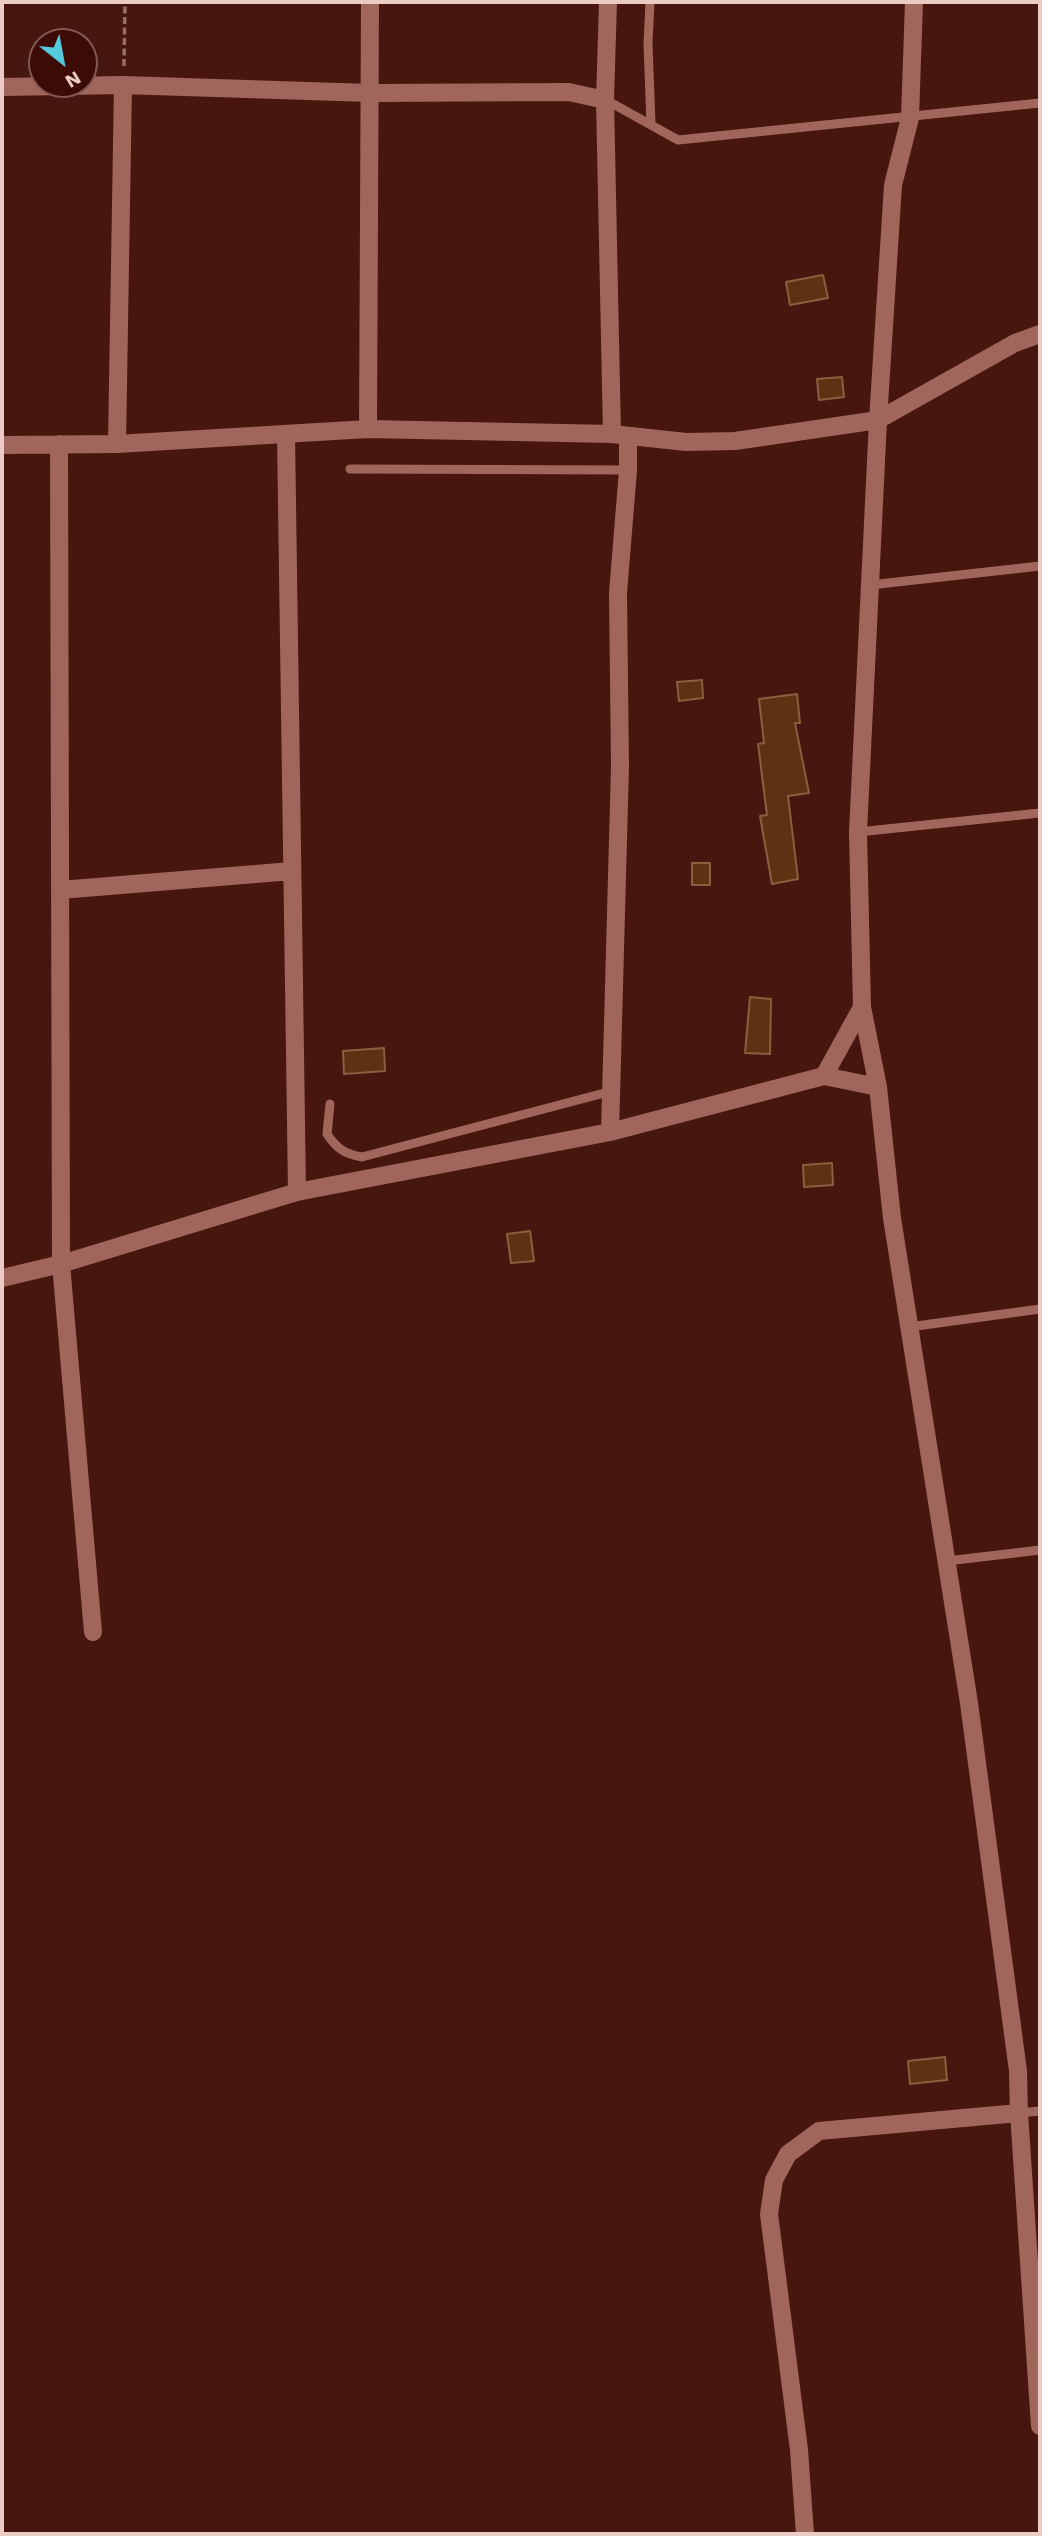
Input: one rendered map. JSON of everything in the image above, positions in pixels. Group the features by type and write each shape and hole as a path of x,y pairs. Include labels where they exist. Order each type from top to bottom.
{"street":[{"path":"368,429 370,2"},
{"path":"608,2 605,100 620,435 628,470 618,593 620,767 610,1132"},
{"path":"914,2 910,118 893,185 878,420 858,832 862,1007 878,1087 892,1218 969,1703 1018,2071 1040,2426"},
{"path":"117,444 123,85"},
{"path":"2,87 123,85 370,93 569,92 605,100"},
{"path":"2,445 117,444 368,429 620,435 685,442 735,441 878,420 1015,343 1040,334"},
{"path":"286,434 297,1192"},
{"path":"59,444 61,1264 93,1632"},
{"path":"60,890 292,871"},
{"path":"824,1076 862,1007"},
{"path":"2,1278 61,1264 297,1192 610,1132 824,1076 878,1087"},
{"path":"805,2534 799,2450 769,2214 774,2180 788,2154 819,2131 1019,2113"}],"lane":[{"path":"650,2 648,43 651,125"},
{"path":"605,100 678,140 1040,103"},
{"path":"350,469 628,470"},
{"path":"870,585 1040,566"},
{"path":"858,832 1040,813"},
{"path":"330,1104 327,1134 335,1147 347,1154 362,1157 612,1091"},
{"path":"909,1326 1040,1309"},
{"path":"947,1561 1040,1550"},
{"path":"1019,2113 1040,2111"}],"path":[{"path":"123,85 125,2"}],"building":[{"path":"823,275 828,298 790,305 786,282"},
{"path":"842,377 844,397 819,400 817,379"},
{"path":"702,680 703,698 679,701 677,682"},
{"path":"797,694 800,723 795,723 809,793 788,796 798,879 772,884 760,816 767,815 758,744 764,743 759,699"},
{"path":"692,863 710,863 710,885 692,885"},
{"path":"750,997 771,999 770,1054 745,1053"},
{"path":"384,1048 385,1071 344,1074 343,1051"},
{"path":"832,1163 833,1185 804,1187 803,1165"},
{"path":"530,1231 534,1261 511,1263 507,1234"},
{"path":"945,2057 947,2080 910,2084 908,2061"}]}
